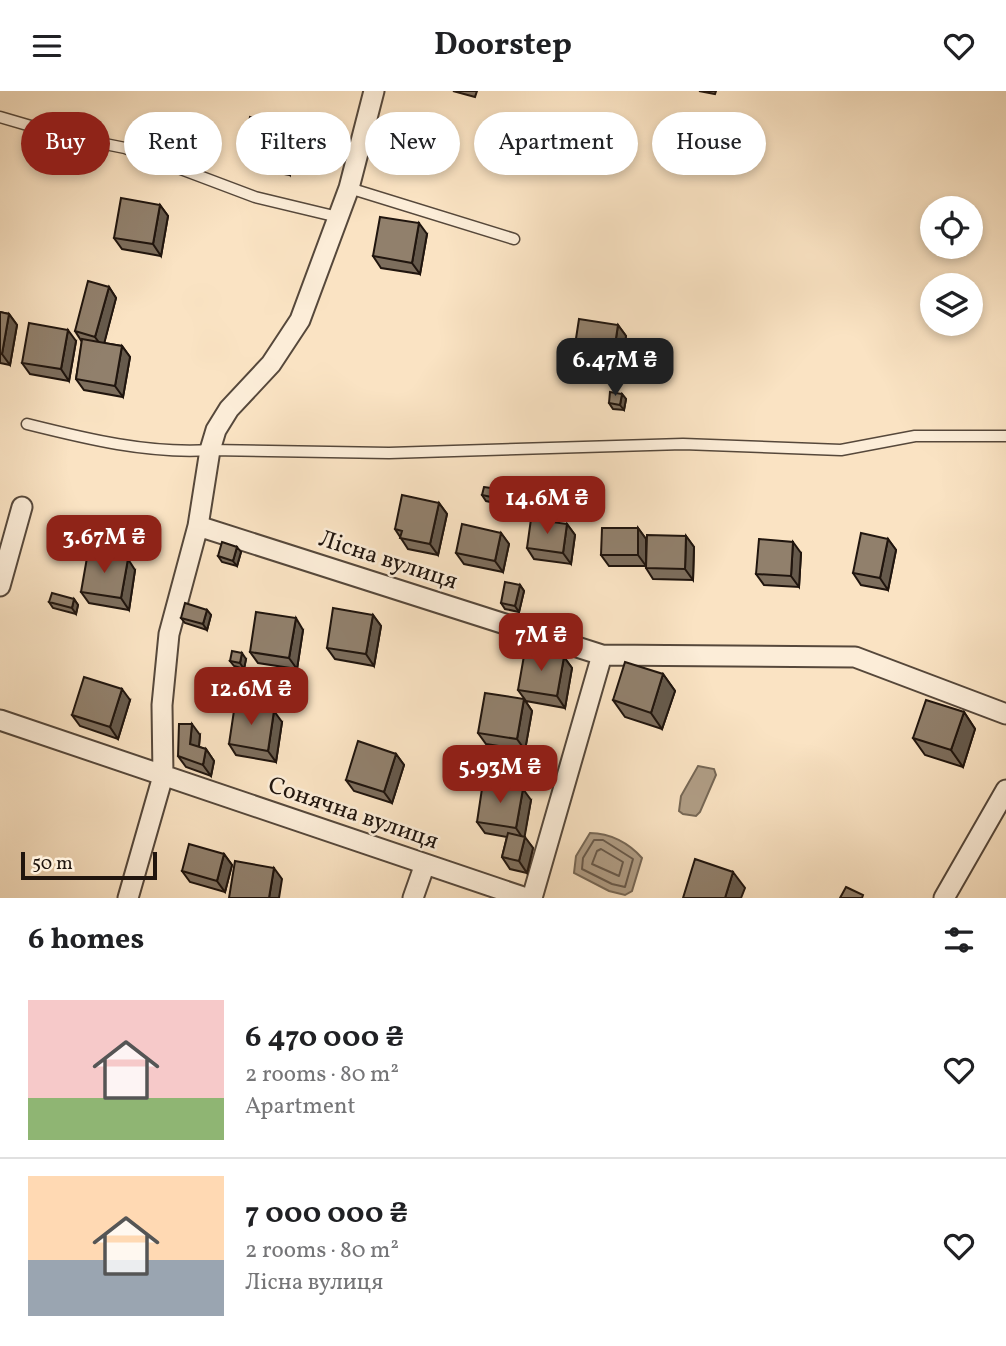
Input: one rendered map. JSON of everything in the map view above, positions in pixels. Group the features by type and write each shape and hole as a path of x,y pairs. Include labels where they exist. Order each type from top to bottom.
{"street":[{"path":"128,898 163,776 162,705 169,634 198,526 210,450 216,430 229,409 271,364 300,320 349,188 374,91"},
{"path":"0,586 22,507"},
{"name":"Лісна вулиця","path":"198,526 602,655 855,657 1006,715"},
{"path":"532,898 602,655"},
{"name":"Сонячна вулиця","path":"0,720 526,898"},
{"path":"944,898 1006,790"},
{"path":"413,898 425,864"}],"lane":[{"path":"0,117 65,136 125,148 255,197 338,217"},
{"path":"349,188 514,239"},
{"path":"27,424 104,443 185,452 210,450 389,453 683,444 841,450 915,436 1006,436"}],"water":[{"path":"698,766 714,769 716,775 700,812 696,816 683,814 679,811 681,796"},
{"path":"590,833 619,840 642,858 632,891 625,895 609,891 574,873 576,856"}],"building":[{"path":"121,198 160,205 153,244 114,238"},
{"path":"380,217 419,223 412,263 373,256"},
{"path":"88,281 109,287 95,337 75,331"},
{"path":"0,312 9,314 2,354 0,353"},
{"path":"579,319 618,325 612,365 573,358"},
{"path":"29,323 68,330 61,369 22,363"},
{"path":"82,339 122,346 115,386 76,379"},
{"path":"610,392 622,394 620,405 609,403"},
{"path":"484,487 498,489 496,498 482,495"},
{"path":"402,495 439,503 430,544 400,538 402,531 395,529"},
{"path":"507,495 516,497 514,511 504,509"},
{"path":"531,519 567,524 563,553 527,548"},
{"path":"462,524 501,533 495,561 456,553"},
{"path":"602,528 638,528 638,555 601,555"},
{"path":"861,533 888,539 880,578 853,573"},
{"path":"647,535 686,536 685,569 646,568"},
{"path":"759,539 793,542 791,576 756,574"},
{"path":"222,542 237,547 233,561 218,556"},
{"path":"88,552 128,559 121,598 81,592"},
{"path":"505,582 520,585 515,606 501,603"},
{"path":"52,593 74,599 72,608 49,602"},
{"path":"185,603 207,610 203,624 181,618"},
{"path":"333,608 373,615 366,654 327,648"},
{"path":"256,612 296,618 289,658 250,652"},
{"path":"525,650 564,657 557,696 518,690"},
{"path":"232,651 242,653 240,663 230,661"},
{"path":"625,662 663,674 651,713 613,700"},
{"path":"84,677 122,689 110,727 72,715"},
{"path":"485,693 524,699 517,739 478,733"},
{"path":"926,700 964,712 951,750 913,738"},
{"path":"235,704 274,711 268,751 229,744"},
{"path":"179,724 192,724 190,744 206,749 203,765 178,756"},
{"path":"358,741 396,754 384,792 346,780"},
{"path":"483,782 523,789 516,828 477,822"},
{"path":"508,833 525,837 519,861 502,857"},
{"path":"189,844 224,854 217,881 182,871"},
{"path":"695,859 733,872 725,898 683,898"},
{"path":"235,861 274,868 269,898 229,898"},
{"path":"846,887 863,895 862,898 840,898"}]}
